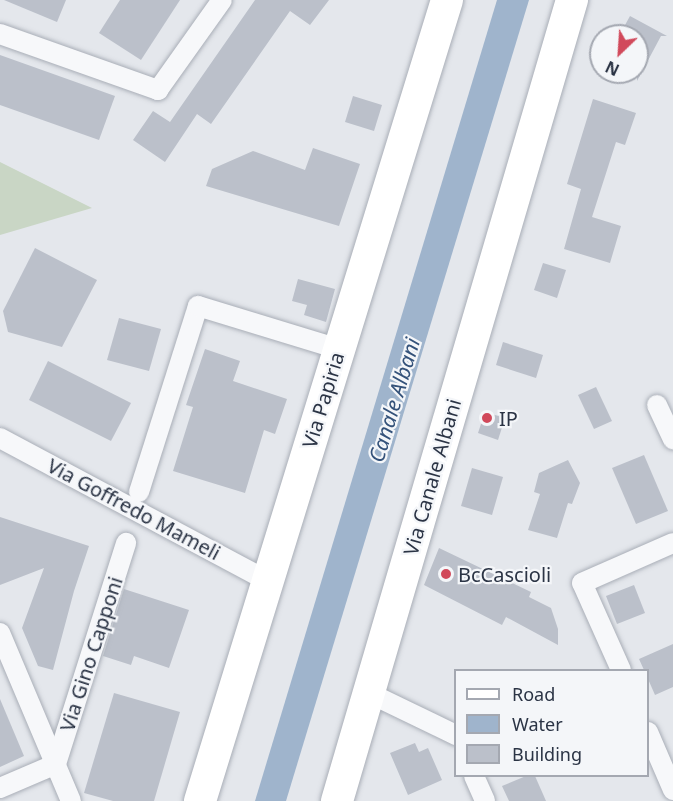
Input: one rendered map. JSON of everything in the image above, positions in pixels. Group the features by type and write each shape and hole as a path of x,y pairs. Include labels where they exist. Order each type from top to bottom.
{"main road":[{"name":"Via Canale Albani","path":"337,801 525,153 572,0"},
{"name":"Via Papiria","path":"200,801 443,2"}],"street":[{"path":"0,34 158,90 222,0"},
{"name":"Via Canale Albani","path":"525,153 546,127 586,0"},
{"path":"139,492 198,306 339,349"},
{"path":"657,405 673,440"},
{"name":"Via Goffredo Mameli","path":"0,438 268,580"},
{"name":"Via Gino Capponi","path":"56,764 126,543"},
{"path":"621,669 582,583 673,543"},
{"path":"0,633 71,801"},
{"path":"369,693 454,734"},
{"path":"649,734 673,790"},
{"path":"0,788 56,764"},
{"path":"474,777 485,801"}],"green space":[{"path":"0,162 92,208 0,235"}],"water":[{"name":"Canale Albani","path":"497,0 529,0 286,801 255,801"}],"building":[{"path":"4,0 66,0 57,22"},
{"path":"120,0 180,0 141,60 99,33"},
{"path":"255,0 329,0 310,25 290,11 211,124 197,114 165,162 133,140 153,111 170,122"},
{"path":"630,16 645,24 626,24"},
{"path":"649,26 667,36 661,36 649,58"},
{"path":"0,55 115,96 99,140 0,105"},
{"path":"353,96 382,105 374,131 345,122"},
{"path":"593,99 636,113 625,145 616,142 592,217 621,226 610,263 564,249 581,189 567,184"},
{"path":"313,148 360,164 339,226 206,186 212,169 253,151 305,170"},
{"path":"35,248 97,280 62,347 8,332 3,311"},
{"path":"543,263 566,270 557,298 534,290"},
{"path":"298,279 335,289 326,322 304,315 307,305 292,301"},
{"path":"119,318 161,329 149,371 107,360"},
{"path":"503,342 543,355 536,378 496,365"},
{"path":"205,349 240,361 233,381 287,399 275,434 264,430 245,493 173,471 193,407 186,405"},
{"path":"48,361 131,403 111,441 29,400"},
{"path":"596,387 612,421 594,429 578,395"},
{"path":"485,412 505,418 498,440 478,433"},
{"path":"644,455 668,511 636,524 612,468"},
{"path":"568,460 580,483 572,504 568,503 557,538 528,530 540,494 534,492 539,473"},
{"path":"472,468 503,477 492,515 461,506"},
{"path":"0,517 89,546 74,591 53,670 38,666 22,628 44,568 0,585"},
{"path":"439,548 531,592 529,597 551,608 558,629 558,645 506,617 502,625 424,585"},
{"path":"634,585 645,613 617,624 606,596"},
{"path":"124,589 189,610 169,668 134,656 131,665 103,656"},
{"path":"673,644 673,687 655,695 649,681 649,669 644,669 639,659"},
{"path":"114,693 180,712 154,801 113,801 84,793"},
{"path":"0,699 24,756 0,767"},
{"path":"415,743 419,752 428,748 442,780 408,795 390,753"},
{"path":"524,777 535,777 546,801 509,801 502,786"}],"place":[{"name":"IP","path":"487,418"},
{"name":"BcCascioli","path":"446,574"}]}
